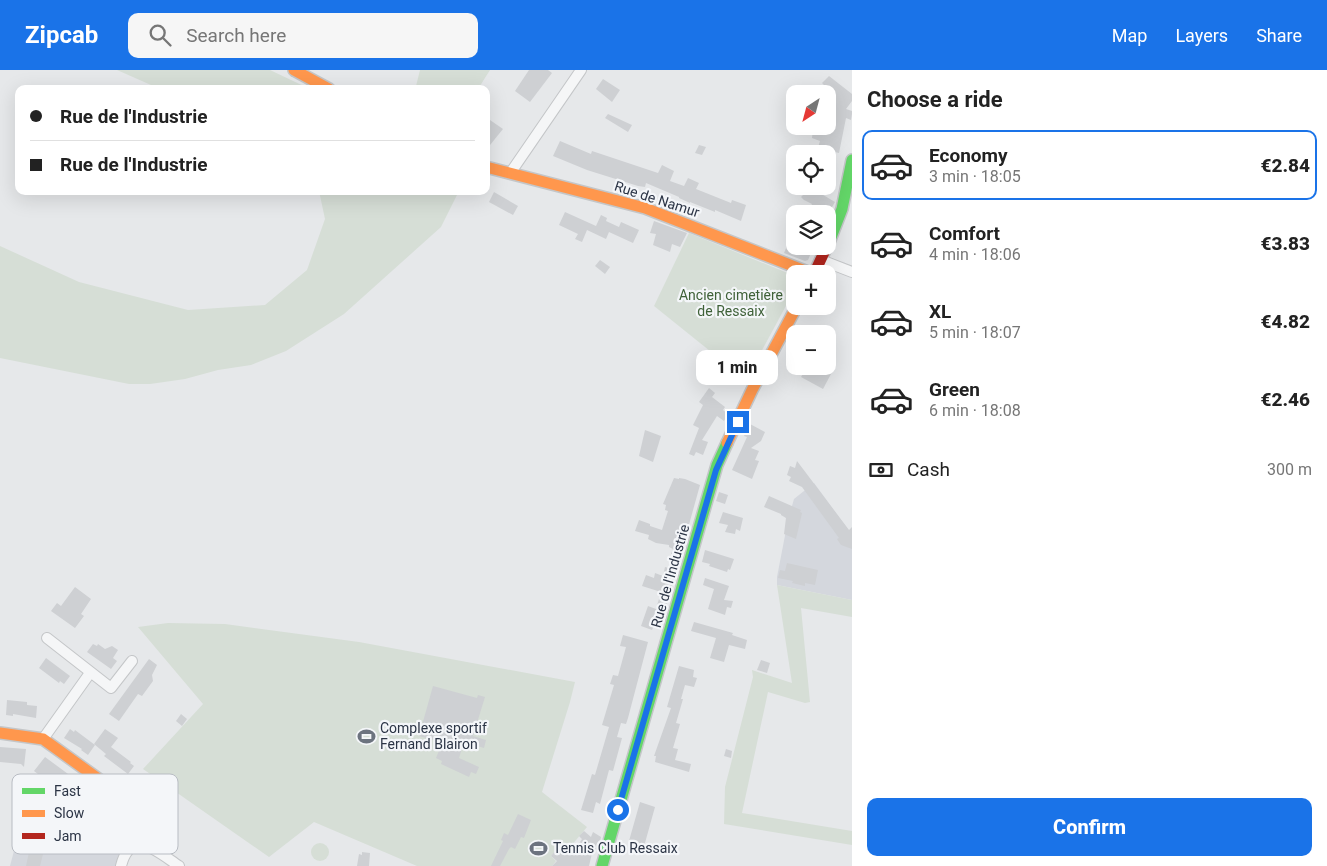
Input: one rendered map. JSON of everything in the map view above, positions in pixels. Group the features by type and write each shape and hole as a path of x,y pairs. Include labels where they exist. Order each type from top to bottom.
{"street":[{"path":"294,70 322,85"},
{"path":"511,172 581,70"},
{"path":"836,224 851,177 852,160"},
{"name":"Rue de Namur","path":"490,168 645,208 790,265"},
{"path":"818,265 823,255"},
{"path":"821,260 852,272"},
{"name":"Rue de l'Industrie","path":"602,866 717,465 752,390 792,315"},
{"path":"47,638 111,688 132,661"},
{"path":"43,739 90,673"},
{"path":"0,733 43,739 92,774"},
{"path":"160,854 179,866"}],"shaded area":[{"path":"814,483 852,535 852,600 777,585 788,520 794,499"},
{"path":"13,854 123,854 119,866 10,866"}],"green space":[{"path":"117,70 270,70 302,85 151,85"},
{"path":"420,70 490,70 481,85 416,85"},
{"path":"320,195 457,195 441,227 344,314 286,351 251,365 218,370 185,379 150,384 129,384 0,358 0,246 79,282 188,310 265,305 307,270 325,219"},
{"name":"Ancien cimetière de Ressaix","path":"689,233 786,272 786,306 746,380 654,306"},
{"path":"777,585 852,600 852,617 801,608 810,702 805,703 768,692 742,813 852,831 852,845 724,824 725,787 753,677 752,670 792,683"},
{"name":"Complexe sportif Fernand Blairon","path":"168,623 225,624 359,642 575,682 542,792 587,827 571,846 561,844 551,856 556,861 552,866 417,866 314,822 269,857 178,793 178,774 150,774 143,769 203,704 138,627"},
{"path":"320,843 326,846 329,852 326,858 320,861 314,858 311,852 314,846"}],"building":[{"path":"529,70 548,70 552,73 530,102 515,91"},
{"path":"829,76 852,94 852,101 846,109 852,111 851,120 846,118 839,153 836,152 836,145 819,145 820,141 812,138 812,135 836,135 836,85 824,85 822,83"},
{"path":"603,79 620,90 612,102 596,89"},
{"path":"608,114 632,125 628,132 605,118"},
{"path":"490,120 503,129 490,145"},
{"path":"560,141 591,154 592,151 658,173 662,165 674,171 670,181 684,186 688,178 699,183 696,189 731,203 732,200 746,205 741,221 715,210 715,212 690,203 646,183 645,187 638,186 587,170 553,156"},
{"path":"699,145 706,147 702,155 695,153"},
{"path":"494,192 518,206 513,215 489,202"},
{"path":"803,195 823,195 835,202 833,205 812,205 801,197"},
{"path":"565,212 596,226 601,215 607,218 606,221 619,227 621,222 639,230 633,243 609,232 606,239 587,230 582,242 575,239 578,234 559,225"},
{"path":"654,221 687,233 680,247 672,244 670,252 653,245 656,234 650,233"},
{"path":"789,255 810,255 808,260 805,261"},
{"path":"600,260 610,267 605,274 595,266"},
{"path":"744,370 750,375 746,381 740,375"},
{"path":"802,375 830,375 823,389 801,377"},
{"path":"709,388 715,393 712,397 725,407 723,410 728,414 724,421 717,416 702,440 708,442 703,455 696,452 694,456 689,454 699,428 693,425 703,405 699,402"},
{"path":"750,424 765,432 761,441 751,448 759,451 755,460 759,461 752,479 732,470 747,437 744,436"},
{"path":"645,430 661,436 653,462 639,456"},
{"path":"797,461 849,530 852,527 852,549 841,545 837,539 839,538 802,487 789,481 791,477 787,475 790,466 795,468"},
{"path":"674,478 685,479 700,485 680,557 671,554 673,549 669,545 656,543 648,539 649,535 635,531 639,520 662,530 668,511 665,510 666,505 663,504"},
{"path":"719,492 728,495 725,504 716,501"},
{"path":"769,496 801,510 796,539 784,534 786,518 764,507"},
{"path":"723,512 743,518 740,531 736,529 735,534 725,532 728,525 719,523"},
{"path":"705,550 734,559 730,570 728,569 727,572 702,562"},
{"path":"787,563 818,570 815,585 805,583 805,586 778,578 780,570 785,571"},
{"path":"665,567 677,570 663,616 659,615 652,630 641,626 648,606 656,609 661,592 642,586 646,575 654,578 655,573 663,576"},
{"path":"705,578 729,586 724,600 733,601 731,608 727,607 725,615 708,609 714,589 703,585"},
{"path":"75,587 91,599 81,614 84,616 75,628 51,611 57,603 61,606"},
{"path":"694,622 733,633 732,635 747,640 745,649 729,645 724,662 710,658 716,638 691,631"},
{"path":"623,635 648,642 628,718 626,724 621,723 617,737 622,738 613,771 609,770 600,804 596,802 593,813 581,810 592,774 595,775 609,727 602,725 614,685 610,684 613,675 618,676 626,647 620,646"},
{"path":"93,644 97,646 98,644 105,649 112,646 118,650 113,658 117,661 111,669 87,652"},
{"path":"46,658 70,676 64,684 60,681 59,683 39,668"},
{"path":"149,659 157,665 152,675 153,681 142,696 138,694 119,721 109,714"},
{"path":"761,660 770,663 767,673 757,670"},
{"path":"679,666 694,670 693,677 697,678 694,687 685,685 676,723 680,724 673,748 678,749 675,760 691,764 689,772 655,762 656,756 654,756 671,708 667,707"},
{"path":"433,686 477,698 478,695 485,697 473,736 486,740 484,748 464,742 459,758 479,767 476,774 471,772 469,777 441,764 442,761 436,758 441,742 419,736"},
{"path":"7,700 27,702 27,705 37,706 36,718 13,714 13,716 6,715"},
{"path":"181,714 187,719 182,726 176,721"},
{"path":"70,729 74,732 75,730 95,745 88,755 64,738"},
{"path":"105,729 118,738 111,747 134,766 128,774 104,756 106,754 94,744"},
{"path":"0,747 26,749 24,767 21,764 0,762"},
{"path":"726,749 732,751 731,758 724,756"},
{"path":"45,757 68,774 38,774 34,771"},
{"path":"640,802 655,807 643,850 632,847 633,842 629,841"},
{"path":"518,814 531,820 524,838 521,837 515,849 511,847 509,849 500,866 491,866 503,841 501,840 504,833 508,835"},
{"path":"584,831 591,837 593,832 601,837 598,850 593,849 589,866 552,866 557,861 551,856 559,846 565,852 567,845 576,848 582,839 579,836"},
{"path":"362,852 370,853 369,866 357,866 359,854 362,855"},
{"path":"29,854 43,854 40,866 26,866"}],"traffic: fast":[{"path":"836,224 842,209 852,160"},
{"path":"602,866 717,465 727,443"}],"traffic: slow":[{"path":"294,70 322,85"},
{"path":"490,168 645,208 790,265"},
{"path":"727,443 752,390 792,315"},
{"path":"0,733 43,739 92,774"}],"traffic: jam":[{"path":"818,265 823,255"}],"place":[{"name":"Complexe sportif Fernand Blairon","path":"366,736"},
{"name":"Tennis Club Ressaix","path":"539,848"}],"route":[{"path":"618,810 717,465 738,422"}]}
